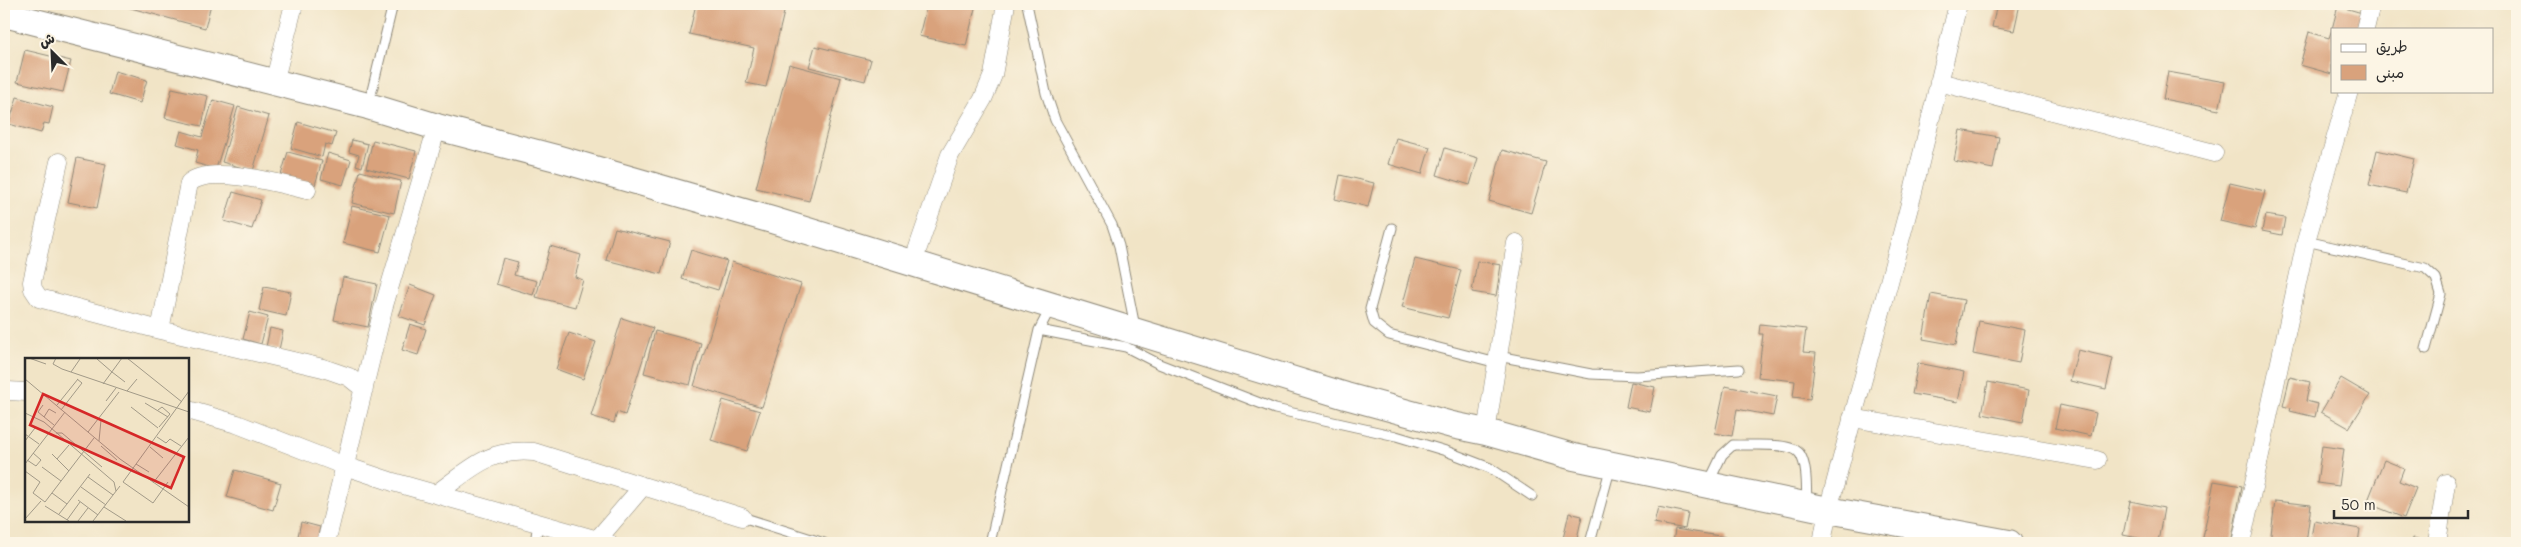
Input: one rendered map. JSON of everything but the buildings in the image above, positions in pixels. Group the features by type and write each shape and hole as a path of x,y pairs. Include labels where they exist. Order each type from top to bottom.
{"main road":[{"path":"4,14 368,106 670,190 1355,398 1452,425 1486,432 1574,457 1817,508 2009,543"}],"street":[{"path":"274,83 294,4"},
{"path":"912,264 950,155 983,99 993,75 1006,4"},
{"path":"1822,543 1817,508 1852,418 1912,196 1958,4"},
{"path":"2365,28 2371,4"},
{"path":"1939,82 2214,153"},
{"path":"2241,543 2306,241 2349,92"},
{"path":"326,543 384,309 438,127"},
{"path":"59,162 32,282 35,292 43,299 160,330 323,368 350,377 364,389"},
{"path":"160,330 189,183 203,176 229,176 307,190"},
{"path":"1486,432 1516,242"},
{"path":"4,393 8,391 25,392"},
{"path":"189,410 245,427 345,466 602,542 643,486"},
{"path":"1852,418 2097,460"},
{"path":"436,494 480,462 512,450 534,452 742,516"},
{"path":"2437,543 2446,483"}],"lane":[{"path":"368,106 393,4"},
{"path":"1027,4 1046,93 1054,120 1112,225 1119,246 1135,330"},
{"path":"1392,228 1370,310 1374,323 1389,335 1498,359 1591,374 1637,376 1739,369"},
{"path":"2306,241 2425,268 2436,278 2441,294 2426,349"},
{"path":"990,543 1039,330 1052,306"},
{"path":"1039,330 1126,347 1159,364 1275,409 1396,436 1462,457 1490,468 1532,496"},
{"path":"1708,484 1722,455 1733,445 1790,446 1800,453 1817,508"},
{"path":"1590,543 1611,464"},
{"path":"742,516 824,543"},
{"path":"535,543 538,522"}]}
